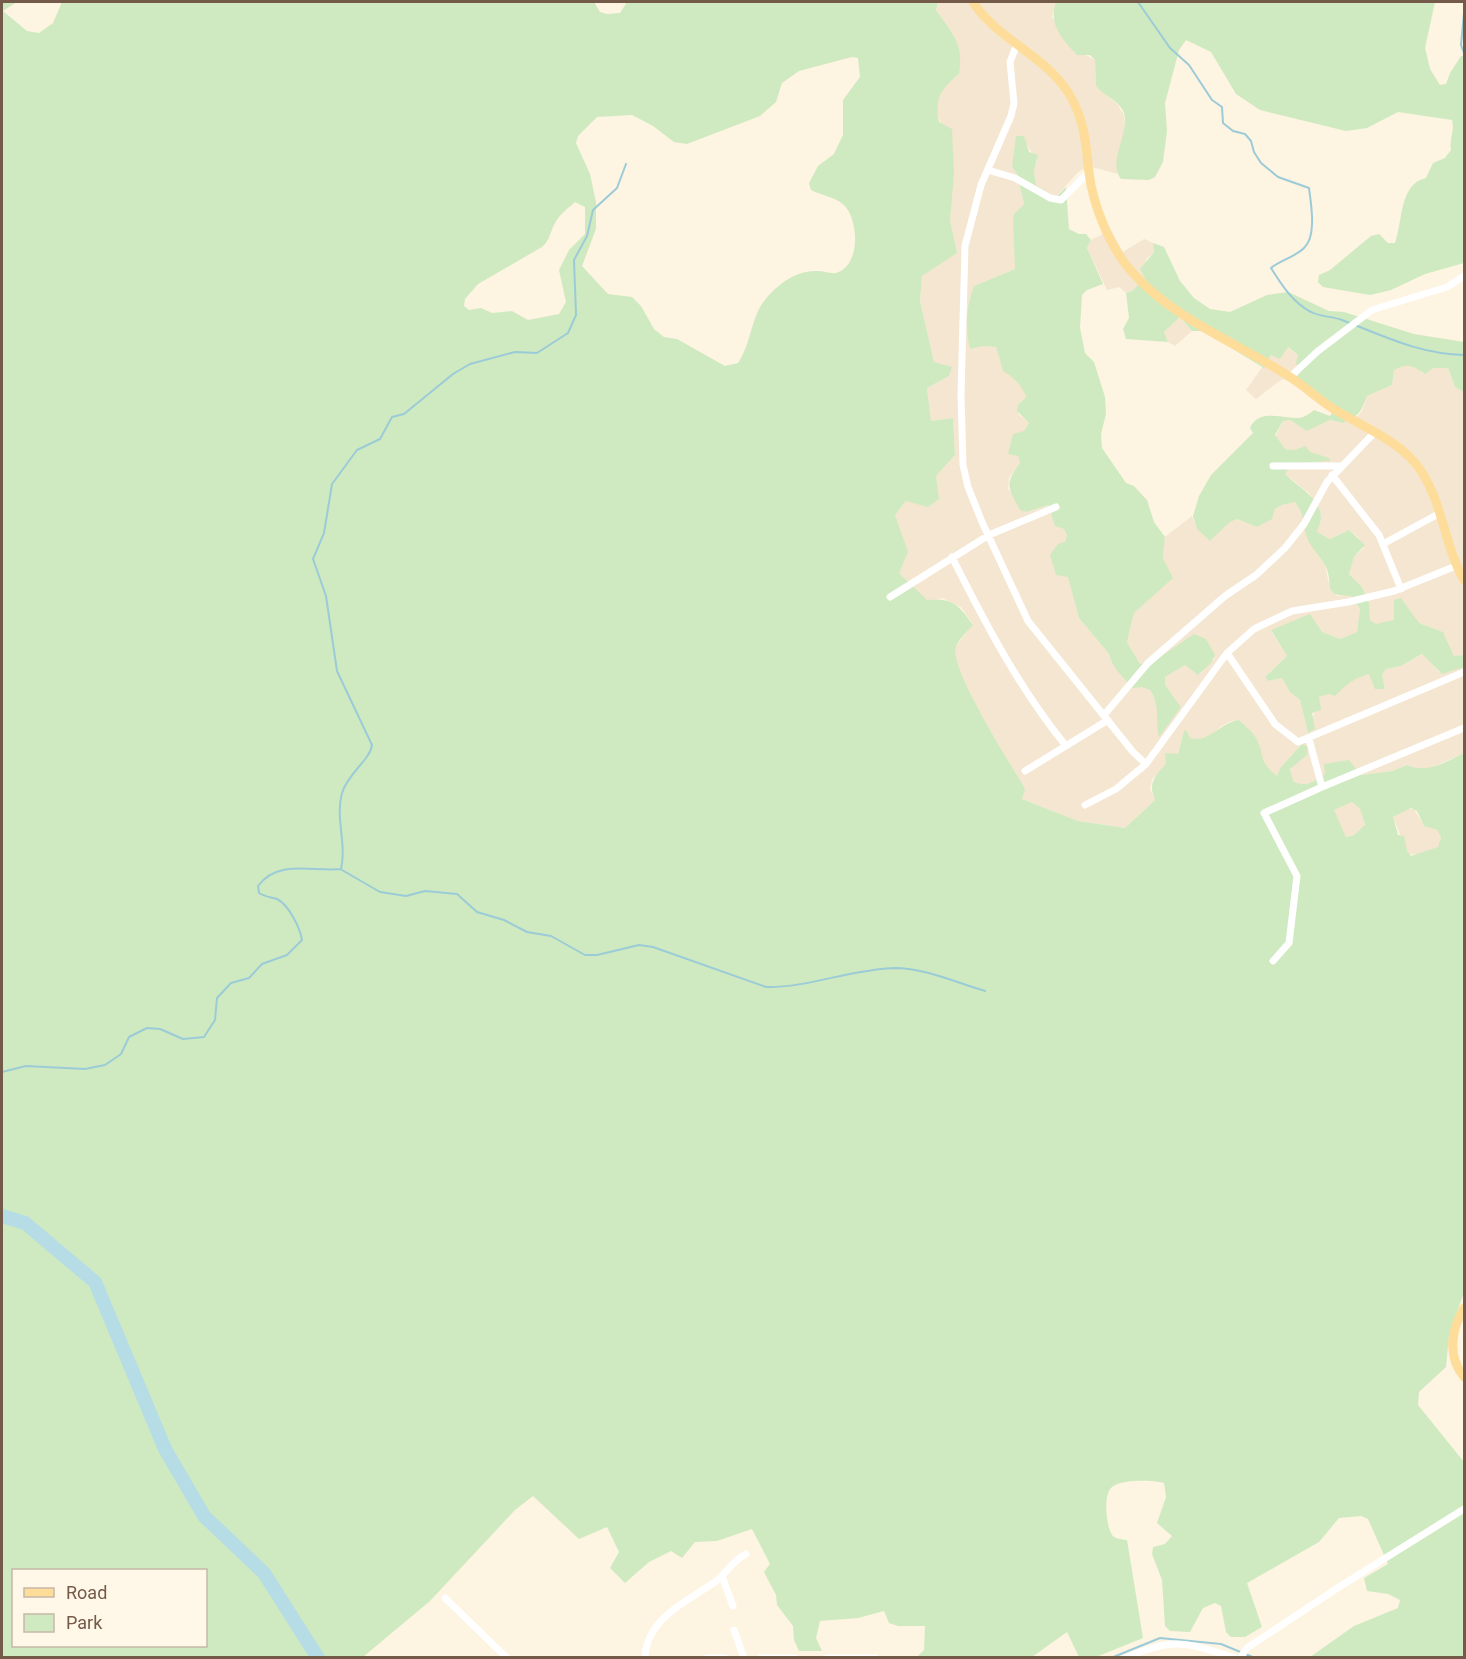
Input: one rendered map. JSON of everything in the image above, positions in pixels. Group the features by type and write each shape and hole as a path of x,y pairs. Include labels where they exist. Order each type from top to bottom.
{"main road":[{"path":"973,2 988,22 1059,79 1071,97 1081,119 1089,172 1110,235 1132,273 1178,312 1290,377 1334,410 1400,448 1415,463 1435,498 1456,566 1464,580"},
{"path":"1464,1308 1457,1325 1452,1353 1464,1377"}],"street":[{"path":"1017,44 1010,63 1014,103 1011,116 1002,140 992,155 965,246 961,394 965,475 1028,621 1133,752 1146,764"},
{"path":"988,170 1015,178 1050,198 1060,200 1089,172"},
{"path":"1290,377 1318,351 1372,310 1447,287 1464,276"},
{"path":"1025,771 1066,746 1106,717 1148,663 1225,596 1256,575 1285,548 1304,524 1320,492 1332,476 1375,432"},
{"path":"1273,466 1342,466"},
{"path":"1332,476 1383,544 1401,589"},
{"path":"890,597 989,535 1056,507"},
{"path":"1383,544 1440,513"},
{"path":"952,557 1005,658 1036,709 1066,746"},
{"path":"1085,805 1116,789 1146,764 1227,653 1254,629 1292,611 1348,602 1401,589 1456,566"},
{"path":"1227,653 1262,707 1283,733 1298,742 1464,672"},
{"path":"1273,961 1289,943 1297,876 1264,813 1464,728"},
{"path":"1309,739 1322,787"},
{"path":"1125,1658 1153,1646 1175,1643 1189,1643 1239,1657 1247,1648 1339,1587 1464,1509"},
{"path":"645,1658 645,1645 656,1625 722,1576 732,1563 746,1554"},
{"path":"722,1576 733,1606"},
{"path":"445,1598 507,1658"},
{"path":"734,1630 744,1658"},
{"path":"707,1658 725,1658"},
{"path":"761,1658 795,1658"},
{"path":"827,1658 875,1658"}],"shaded area":[{"path":"938,2 1056,2 1052,17 1084,54 1095,60 1096,86 1117,104 1124,115 1125,131 1117,174 1089,166 1078,172 1055,198 1036,185 1034,171 1037,161 1027,145 1012,167 1017,174 1024,204 1014,214 1015,269 974,286 970,297 967,328 970,349 983,346 996,347 1003,371 1009,373 1024,390 1026,397 1018,405 1018,414 1029,423 1009,454 1018,456 1020,463 1009,478 1008,489 1028,512 1048,505 1055,525 1064,529 1067,535 1056,575 1068,576 1079,618 1109,654 1111,661 1150,690 1159,710 1157,727 1181,707 1165,685 1165,677 1185,665 1201,673 1215,658 1140,664 1127,642 1134,613 1172,578 1163,558 1165,537 1192,516 1197,529 1210,541 1230,522 1237,519 1257,527 1271,519 1275,509 1295,502 1305,515 1307,539 1325,565 1329,584 1337,596 1351,596 1360,609 1357,632 1340,639 1322,632 1271,631 1287,656 1265,677 1268,681 1282,678 1290,692 1300,700 1308,733 1319,697 1340,691 1342,686 1353,679 1369,674 1385,689 1382,675 1386,669 1401,666 1423,654 1439,672 1464,667 1464,753 1433,767 1417,770 1407,765 1392,771 1361,775 1326,774 1312,783 1301,785 1293,781 1289,774 1302,744 1280,768 1277,777 1262,763 1258,742 1239,720 1231,721 1220,727 1211,736 1195,740 1184,731 1178,754 1152,779 1150,789 1155,800 1125,828 1078,821 1022,799 1024,789 967,690 956,662 955,648 973,624 961,607 942,598 927,601 899,573 895,515 906,501 912,502 955,455 953,418 931,421 927,388 949,376 934,362 920,301 922,276 954,239 950,220 953,162 936,109 943,87 959,74 953,34 936,10"},
{"path":"1111,230 1123,252 1144,239 1153,243 1154,252 1146,259 1145,278 1132,291 1126,293 1119,287 1107,290 1087,248 1091,240"},
{"path":"1180,317 1192,331 1175,346 1168,342 1164,332"},
{"path":"1287,347 1298,355 1297,363 1300,373 1292,382 1283,379 1256,399 1246,390 1271,355"},
{"path":"1404,365 1414,365 1422,373 1433,368 1448,368 1455,387 1464,392 1464,655 1458,656 1454,656 1443,632 1419,623 1406,609 1394,611 1394,620 1376,624 1370,620 1369,603 1362,587 1349,574 1354,557 1364,548 1359,538 1349,530 1330,539 1317,532 1321,519 1318,508 1309,493 1285,474 1293,463 1307,462 1294,450 1285,449 1275,438 1283,421 1290,420 1307,430 1330,420 1343,423 1358,416 1367,396 1392,385 1394,370"},
{"path":"1352,802 1360,809 1365,826 1354,835 1346,837 1333,810"},
{"path":"1408,809 1414,809 1424,826 1437,830 1441,837 1439,847 1421,855 1408,854 1393,817"}],"green space":[{"path":"2,2 17,2 3,11 27,31 39,33 53,23 62,2 594,2 600,12 607,14 620,13 627,2 938,2 936,10 956,40 960,55 959,74 944,89 938,106 939,122 952,129 954,173 950,220 957,253 922,276 920,301 934,362 952,367 949,376 927,388 931,421 953,418 955,455 936,476 939,499 928,507 906,501 895,515 908,552 899,573 927,600 943,600 954,604 973,625 957,644 956,658 971,695 1025,789 1022,799 1078,821 1125,828 1155,800 1152,789 1153,780 1166,764 1165,753 1178,754 1184,731 1186,730 1190,738 1203,738 1226,724 1239,720 1254,735 1264,762 1277,776 1280,768 1302,744 1308,747 1307,755 1290,769 1293,781 1302,784 1313,782 1325,774 1324,764 1349,760 1361,775 1392,771 1407,765 1429,768 1464,753 1464,1292 1449,1336 1446,1367 1419,1392 1418,1405 1464,1462 1464,1657 1310,1657 1354,1626 1398,1608 1400,1600 1388,1594 1367,1591 1364,1578 1388,1564 1368,1519 1361,1516 1339,1518 1319,1542 1247,1583 1262,1627 1245,1637 1231,1637 1226,1632 1221,1606 1215,1603 1203,1608 1190,1632 1170,1631 1165,1626 1162,1580 1152,1554 1153,1547 1165,1544 1172,1536 1157,1523 1166,1497 1164,1483 1130,1481 1112,1487 1107,1496 1106,1509 1112,1535 1127,1540 1143,1638 1096,1657 1079,1657 1067,1632 1032,1657 917,1657 924,1650 925,1626 898,1626 889,1623 884,1611 858,1618 820,1621 816,1638 822,1651 799,1651 794,1640 793,1626 777,1605 776,1595 764,1572 770,1564 752,1529 717,1541 695,1542 682,1558 671,1551 649,1562 625,1583 610,1568 619,1552 607,1527 579,1539 533,1496 515,1510 430,1601 363,1657 2,1658","holes":["852,57 858,58 860,77 843,100 843,135 834,154 818,166 809,183 811,190 836,200 849,212 855,231 850,262 836,273 804,272 791,277 775,289 763,302 747,346 738,363 725,366 677,339 664,337 654,329 641,306 632,297 608,294 582,266 596,229 596,202 590,174 576,143 578,136 597,117 632,115 653,126 674,142 687,144 760,116 776,102 782,83 799,71","575,202 585,207 585,234 569,250 559,270 566,302 559,314 528,320 512,311 492,313 481,308 469,310 464,306 465,299 478,284 542,247 558,219","1352,802 1360,809 1365,825 1354,835 1346,837 1334,810","1411,808 1417,811 1424,826 1437,830 1441,837 1438,847 1411,856 1407,851 1404,836 1398,835 1393,817"]},
{"path":"1056,2 1435,2 1425,48 1430,69 1440,85 1446,84 1450,73 1461,56 1464,56 1464,263 1425,274 1391,290 1370,295 1323,287 1318,282 1319,275 1330,270 1371,236 1379,234 1388,243 1395,243 1406,195 1417,182 1426,178 1433,163 1445,158 1451,150 1452,120 1398,112 1367,128 1346,131 1260,110 1236,94 1211,52 1186,40 1179,50 1165,103 1167,131 1163,162 1155,177 1149,180 1121,179 1116,164 1124,130 1124,113 1119,105 1096,86 1095,60 1090,55 1077,55 1058,31 1054,17"},
{"path":"1016,136 1024,136 1029,152 1038,155 1034,171 1036,185 1055,198 1066,187 1069,229 1079,234 1086,234 1091,240 1087,248 1103,284 1087,290 1082,295 1080,328 1085,353 1094,362 1105,397 1106,414 1101,434 1102,448 1126,483 1134,486 1147,500 1154,522 1165,537 1163,558 1173,578 1134,613 1127,642 1140,664 1153,662 1194,634 1206,639 1215,655 1211,663 1198,675 1185,665 1165,677 1165,685 1181,707 1159,737 1156,703 1150,690 1142,687 1133,688 1119,672 1109,654 1079,618 1068,577 1056,575 1050,555 1058,544 1065,542 1067,535 1064,529 1055,526 1048,505 1027,512 1020,510 1011,491 1010,481 1020,463 1018,456 1008,454 1013,434 1024,431 1029,423 1017,411 1018,405 1026,397 1025,393 1017,382 1003,371 996,347 983,346 970,349 967,318 974,286 1015,269 1013,221 1014,214 1024,204 1017,174 1012,167"},
{"path":"1153,243 1164,247 1180,281 1194,298 1210,309 1230,312 1267,295 1288,292 1329,311 1344,312 1414,334 1464,342 1464,392 1455,387 1448,368 1433,368 1425,374 1414,367 1403,366 1394,370 1392,385 1367,396 1357,415 1349,420 1343,423 1330,420 1307,431 1290,420 1283,421 1275,435 1285,449 1294,450 1306,446 1310,452 1329,458 1330,461 1294,463 1285,474 1308,493 1317,504 1321,518 1317,532 1330,539 1349,530 1365,545 1354,557 1349,574 1362,587 1369,603 1370,620 1376,624 1394,620 1394,600 1401,598 1419,623 1443,632 1454,656 1464,655 1464,667 1442,674 1422,654 1401,666 1386,669 1382,675 1385,689 1375,689 1369,674 1358,678 1335,696 1330,694 1319,697 1321,710 1312,713 1315,729 1308,733 1300,700 1290,692 1282,678 1268,681 1265,677 1287,656 1271,630 1310,614 1322,632 1340,639 1357,632 1360,609 1351,596 1335,594 1330,588 1328,572 1309,542 1302,516 1295,502 1275,509 1272,519 1257,527 1237,519 1230,522 1210,541 1197,529 1193,516 1199,496 1211,475 1253,433 1250,428 1259,418 1271,416 1300,418 1314,410 1330,416 1333,412 1292,382 1300,373 1296,363 1298,355 1288,347 1280,359 1271,355 1264,368 1203,331 1192,331 1180,317 1164,332 1168,342 1126,339 1123,329 1129,318 1126,293 1132,291 1145,278 1140,269 1154,252"}],"waterway":[{"path":"1138,2 1170,48 1189,65 1212,100 1222,107 1223,123 1233,131 1245,134 1251,141 1254,152 1261,163 1278,177 1309,188 1312,228 1308,243 1300,251 1271,268 1293,298 1315,314 1342,320 1417,348 1464,355"},
{"path":"1464,13 1461,45 1464,53"},
{"path":"2,1072 26,1066 85,1069 105,1065 121,1054 129,1037 147,1028 160,1029 183,1039 204,1037 215,1020 217,998 231,983 249,978 262,964 287,955 302,940 299,929 286,906 277,899 259,893 258,886 275,872 296,868 341,869 343,850 340,802 342,793 372,745 337,671 326,596 313,559 324,533 332,484 357,450 380,439 392,417 404,414 453,374 470,364 515,352 537,353 568,333 576,315 574,260 587,236 593,210 617,188 626,164"},
{"path":"342,870 380,892 406,896 425,891 457,894 477,912 504,920 527,932 551,936 585,955 597,955 639,945 653,947 766,987 797,985 895,968 929,973 985,991"},
{"path":"2,1216 25,1223 95,1282 165,1449 204,1516 264,1573 318,1658"},
{"path":"1111,1658 1160,1638 1221,1644 1255,1658"}]}
